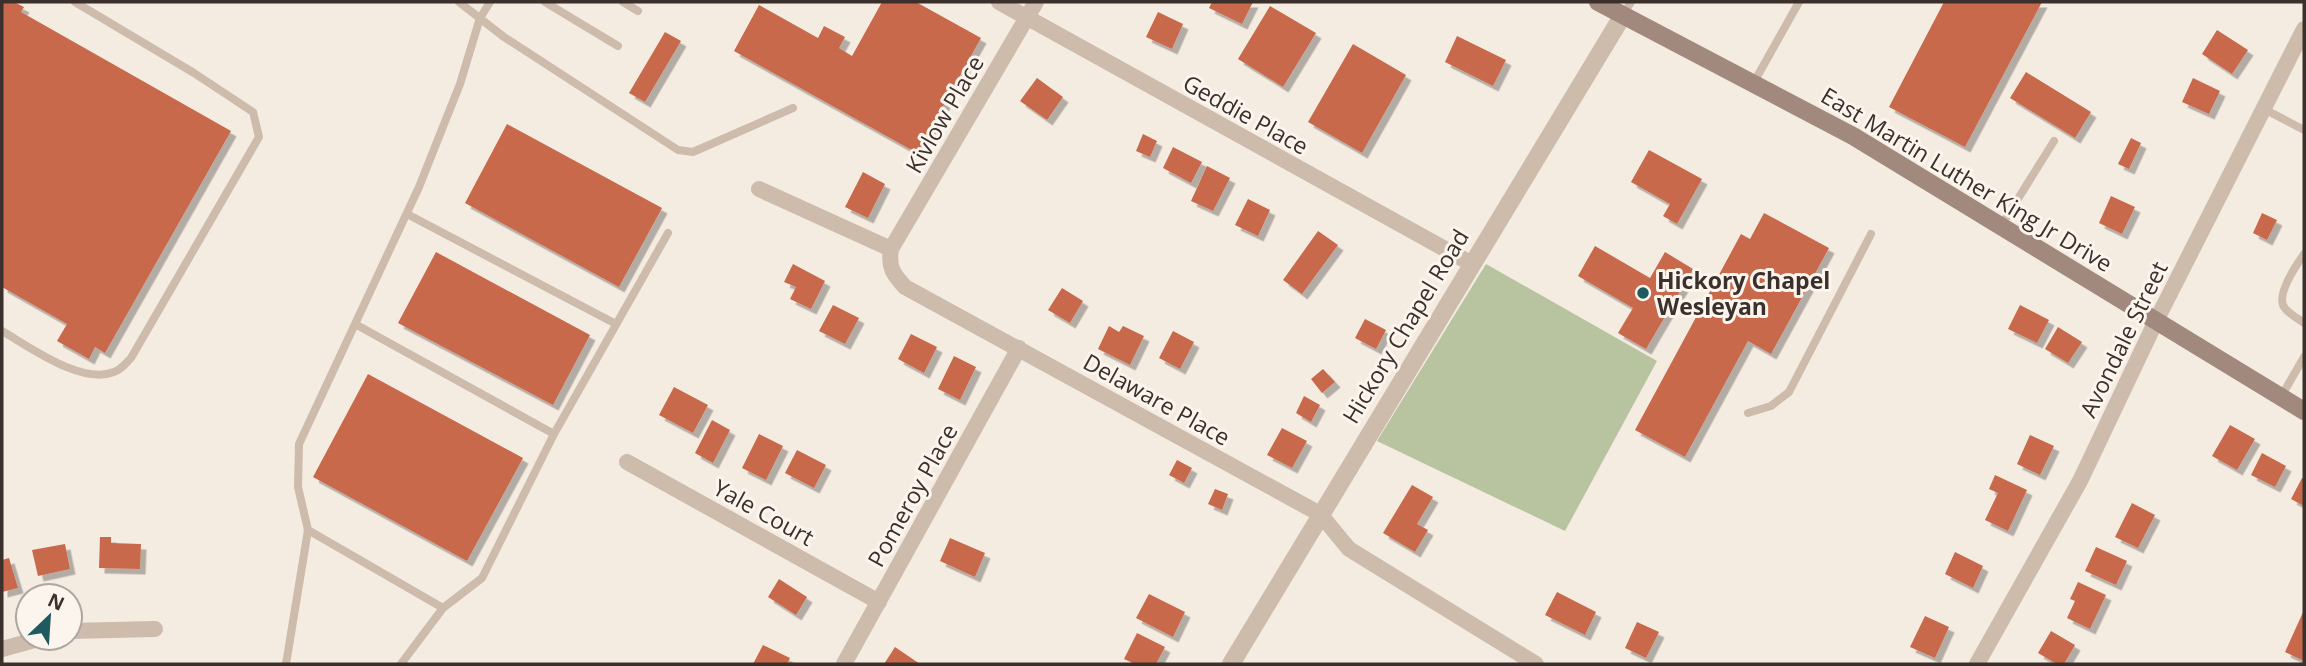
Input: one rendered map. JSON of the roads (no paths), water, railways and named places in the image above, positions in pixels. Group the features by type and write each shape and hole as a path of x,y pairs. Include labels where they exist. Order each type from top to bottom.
{"main road":[{"name":"East Martin Luther King Jr Drive","path":"1598,2 1627,8 1753,84 1853,136 2304,411"}],"street":[{"name":"Geddie Place","path":"999,2 1472,264"},
{"name":"Kivlow Place","path":"891,249 1036,2"},
{"name":"Hickory Chapel Road","path":"1231,664 1627,8"},
{"name":"Avondale Street","path":"1977,664 2080,481 2156,321 2304,29"},
{"path":"759,188 891,249"},
{"name":"Delaware Place","path":"891,249 889,261 893,274 905,287 1320,514 1349,549 1536,664"},
{"name":"Pomeroy Place","path":"844,664 1018,348"},
{"name":"Yale Court","path":"627,462 878,602"},
{"path":"84,631 155,629"}],"lane":[{"path":"2,331 74,371 102,375 117,372 131,358 259,137 253,112 194,73 75,2"},
{"path":"459,2 504,37 678,150 693,152 793,108"},
{"path":"286,664 308,530 298,487 299,444 407,214 460,85 480,18 490,2"},
{"path":"545,2 618,46"},
{"path":"623,2 638,11"},
{"path":"1753,84 1799,2"},
{"path":"2264,109 2304,130"},
{"path":"2001,226 2054,141"},
{"path":"407,214 616,324"},
{"path":"401,664 443,608 482,578 554,433 667,233"},
{"path":"1748,413 1771,406 1789,392 1871,234"},
{"path":"2304,254 2282,298 2283,306 2304,323"},
{"path":"355,324 554,433"},
{"path":"2281,397 2304,357"},
{"path":"308,530 443,608"}],"place":[{"name":"Hickory Chapel Wesleyan","path":"1643,293"}]}
